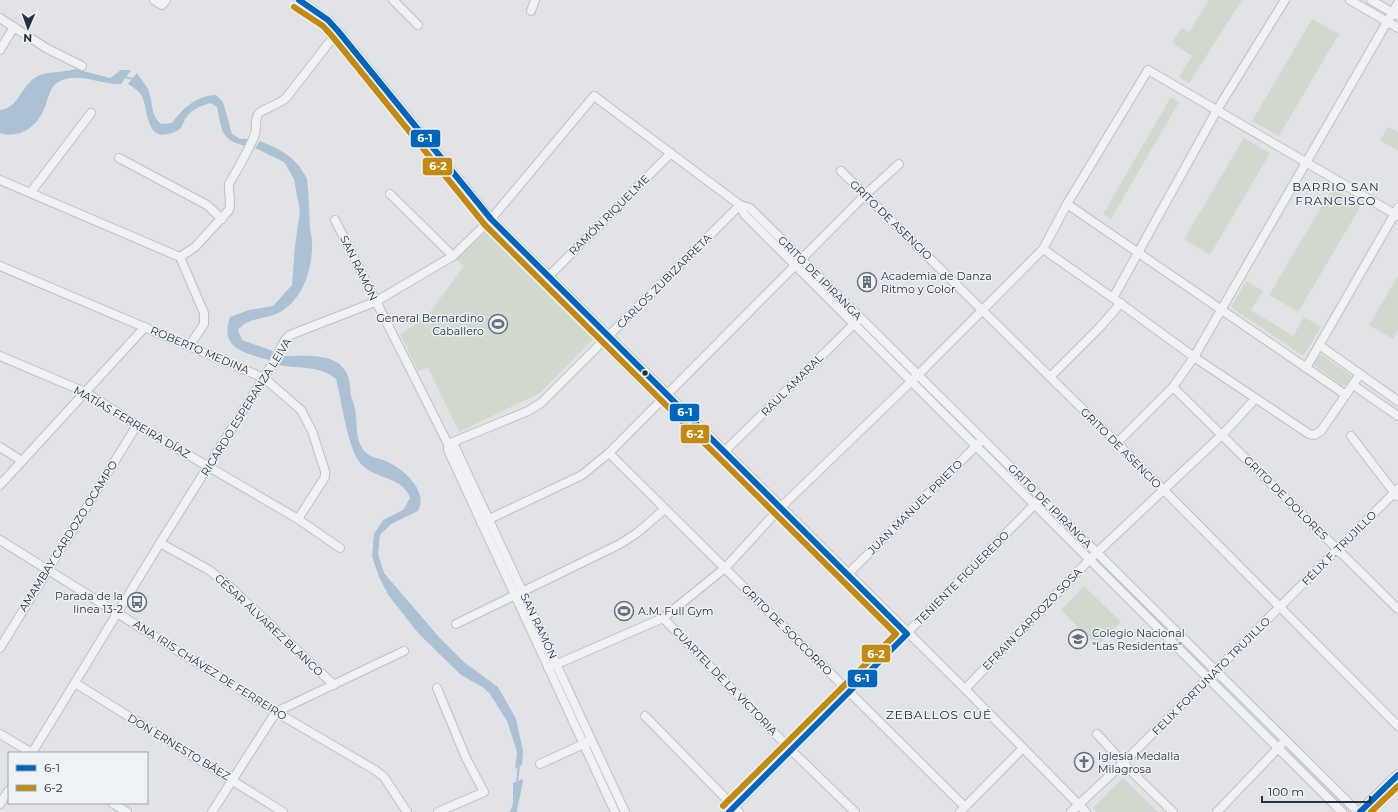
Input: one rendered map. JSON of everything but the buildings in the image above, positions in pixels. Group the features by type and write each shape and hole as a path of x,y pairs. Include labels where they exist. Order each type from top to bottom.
{"street":[{"path":"154,0 164,2"},
{"path":"299,0 328,20 338,31 491,219 907,634 965,689 1086,812"},
{"path":"393,0 418,25"},
{"path":"531,11 535,0"},
{"path":"1113,298 1217,110 1285,0"},
{"path":"1350,0 1398,28"},
{"path":"1371,0 1395,14"},
{"path":"1117,443 1173,387 1194,358 1387,22 1395,14 1398,3"},
{"path":"0,18 46,48 82,66"},
{"path":"0,50 14,27"},
{"path":"180,257 195,247 222,219 232,203 228,190 229,184 256,132 256,119 260,113 278,105 286,98 338,31"},
{"path":"548,668 663,618 725,568 781,507 983,310 1043,249 1067,204 1148,70 1397,213 1306,368"},
{"name":"RICARDO ESPERANZA LEIVA","path":"33,752 160,543 209,467 290,335 375,302 453,256 491,219 594,96"},
{"name":"GRITO DE IPIRANGA","path":"594,96 740,205 750,208 802,260 910,381 1035,504 1342,812"},
{"path":"31,192 91,113"},
{"name":"RAMÓN RIQUELME","path":"548,277 671,153"},
{"path":"119,158 207,205 222,219"},
{"path":"481,523 582,475 609,453 865,195 899,164"},
{"name":"GRITO DE ASENCIO","path":"841,171 1117,443 1398,726"},
{"path":"0,180 180,257 204,314 204,324 190,345"},
{"path":"390,194 453,256"},
{"path":"1067,204 1346,395"},
{"name":"GRITO DE IPIRANGA","path":"740,205 744,214 796,266 918,374 1215,671 1359,812"},
{"name":"CARLOS ZUBIZARRETA","path":"448,444 528,411 541,402 740,205"},
{"name":"SAN RAMÓN","path":"335,220 375,302 448,444 448,450 481,523 615,812"},
{"path":"1043,249 1121,303 1194,358 1303,432 1314,435 1321,431 1360,374"},
{"name":"ROBERTO MEDINA","path":"0,266 190,345 264,378 301,410 312,431 325,471 325,477 298,519"},
{"path":"1050,377 1100,327 1121,303"},
{"name":"RAUL AMARAL","path":"725,451 857,321"},
{"path":"0,485 144,327"},
{"path":"1319,345 1397,398"},
{"name":"MATÍAS FERREIRA DÍAZ","path":"0,356 85,392 137,425 298,519 340,548"},
{"path":"1353,385 1398,416"},
{"name":"GRITO DE DOLORES","path":"1173,387 1223,434 1398,609"},
{"name":"EFRAIN CARDOZO SOSA","path":"965,689 1097,553 1223,434 1255,399"},
{"name":"AMAMBAY CARDOZO OCAMPO","path":"0,648 137,425"},
{"path":"1351,436 1397,493"},
{"name":"JUAN MANUEL PRIETO","path":"848,574 983,440"},
{"name":"SAN RAMÓN","path":"448,444 455,447 490,519 625,812"},
{"path":"0,447 22,461"},
{"name":"GRITO DE SOCCORRO","path":"609,453 849,691 963,809"},
{"name":"FÉLIX F. TRUJILLO","path":"1281,607 1337,549 1397,493"},
{"name":"TENIENTE FIGUEREDO","path":"734,810 849,691 1041,498"},
{"path":"456,624 620,544 637,533 665,509"},
{"name":"ANA IRIS CHÁVEZ DE FERREIRO","path":"0,540 276,712 365,764 384,777 407,812"},
{"name":"CÉSAR ÁLVAREZ BLANCO","path":"160,543 209,570 228,585 334,685"},
{"name":"FELIX FORTUNATO TRUJILLO","path":"1071,812 1123,763 1208,677 1281,607"},
{"name":"CUARTEL DE LA VICTORIA","path":"663,618 855,812"},
{"path":"212,812 276,712 404,651"},
{"name":"DON ERNESTO BÁEZ","path":"75,683 283,812"},
{"path":"437,688 466,758 484,792 438,812"},
{"path":"646,716 734,810"},
{"path":"0,734 30,752"},
{"path":"1097,734 1123,763 1173,812"},
{"path":"540,764 592,740"},
{"path":"1217,812 1286,740"},
{"path":"963,809 1023,748"},
{"path":"1359,812 1398,775"},
{"path":"0,804 8,792"},
{"path":"114,804 127,812"}],"shaded area":[{"path":"1209,0 1242,0 1189,83 1179,77 1192,56 1172,43 1181,28 1189,32"},
{"path":"1312,19 1339,34 1279,136 1252,121"},
{"path":"1171,97 1179,102 1111,219 1103,214"},
{"path":"1388,127 1398,132 1398,151 1380,140"},
{"path":"1244,138 1270,153 1210,255 1184,239"},
{"path":"1332,189 1361,206 1298,312 1269,295"},
{"name":"General Bernardino Caballero","path":"489,229 594,338 540,393 459,432 428,368 418,371 400,334 428,315 464,266 455,259"},
{"path":"1398,276 1398,330 1393,339 1369,325"},
{"path":"1246,281 1263,291 1251,310 1293,336 1304,317 1321,327 1304,355 1232,308 1232,305"},
{"path":"1320,354 1351,375 1351,378 1346,385 1342,385 1315,366"},
{"path":"1103,564 1206,666 1205,668 1102,566"},
{"path":"1084,586 1121,622 1097,646 1061,610"},
{"path":"1219,680 1279,739 1278,740 1218,681"},
{"path":"1290,750 1352,812 1349,812 1288,752"},
{"path":"1123,778 1158,812 1097,812 1093,808"}],"water":[{"path":"76,69 110,78 121,70 131,70 121,84 105,83 82,78 66,79 58,82 53,87 41,115 32,126 20,133 0,133 0,110 5,109 14,103 29,83 45,74"},
{"path":"137,73 148,89 153,112 161,124 172,123 185,108 196,100 203,97 216,95 223,102 232,134 240,139 249,139 246,146 237,144 227,137 222,128 217,107 211,103 199,107 191,112 186,118 182,127 177,131 161,135 156,132 149,122 142,96 128,84"},
{"path":"260,141 288,155 303,171 307,179 312,240 309,270 302,289 297,297 290,305 277,314 248,322 238,330 242,340 273,351 269,360 251,355 236,348 231,343 228,336 230,317 249,310 273,306 292,285 295,246 300,211 294,179 284,162 255,148"},
{"path":"284,356 318,356 335,361 341,366 346,372 349,381 351,396 356,411 357,435 363,450 373,457 397,467 412,480 417,488 420,500 418,511 391,524 380,535 378,554 384,573 438,636 465,663 498,687 516,719 523,751 522,765 515,769 517,752 507,721 490,694 484,688 461,675 419,634 389,596 379,577 372,556 374,534 383,520 403,510 410,498 407,491 402,486 373,473 361,464 352,447 336,379 323,371 316,369 279,365"},
{"path":"523,779 517,812 510,812 513,803 513,783"}],"waterway":[{"path":"124,77 133,79"},
{"path":"517,784 519,764"}],"transit line":[{"name":"6-1","path":"299,0 328,20 338,31 491,219 907,634 729,812"},
{"name":"6-2","path":"294,7 323,26 332,36 485,225 896,634 723,806"},
{"name":"6-1","path":"1360,812 1398,775"},
{"name":"6-2","path":"1371,812 1398,786"}],"place":[{"name":"Academia de Danza Ritmo y Color","path":"867,282"},
{"name":"General Bernardino Caballero","path":"498,324"},
{"name":"Parada de la linea 13-2","path":"137,602"},
{"name":"A.M. Full Gym","path":"624,611"},
{"name":"Colegio Nacional \"Las Residentas\"","path":"1078,639"},
{"name":"Iglesia Medalla Milagrosa","path":"1084,762"}],"district":[{"name":"BARRIO SAN FRANCISCO","path":"1336,194"},
{"name":"ZEBALLOS CUÉ","path":"939,715"}]}
